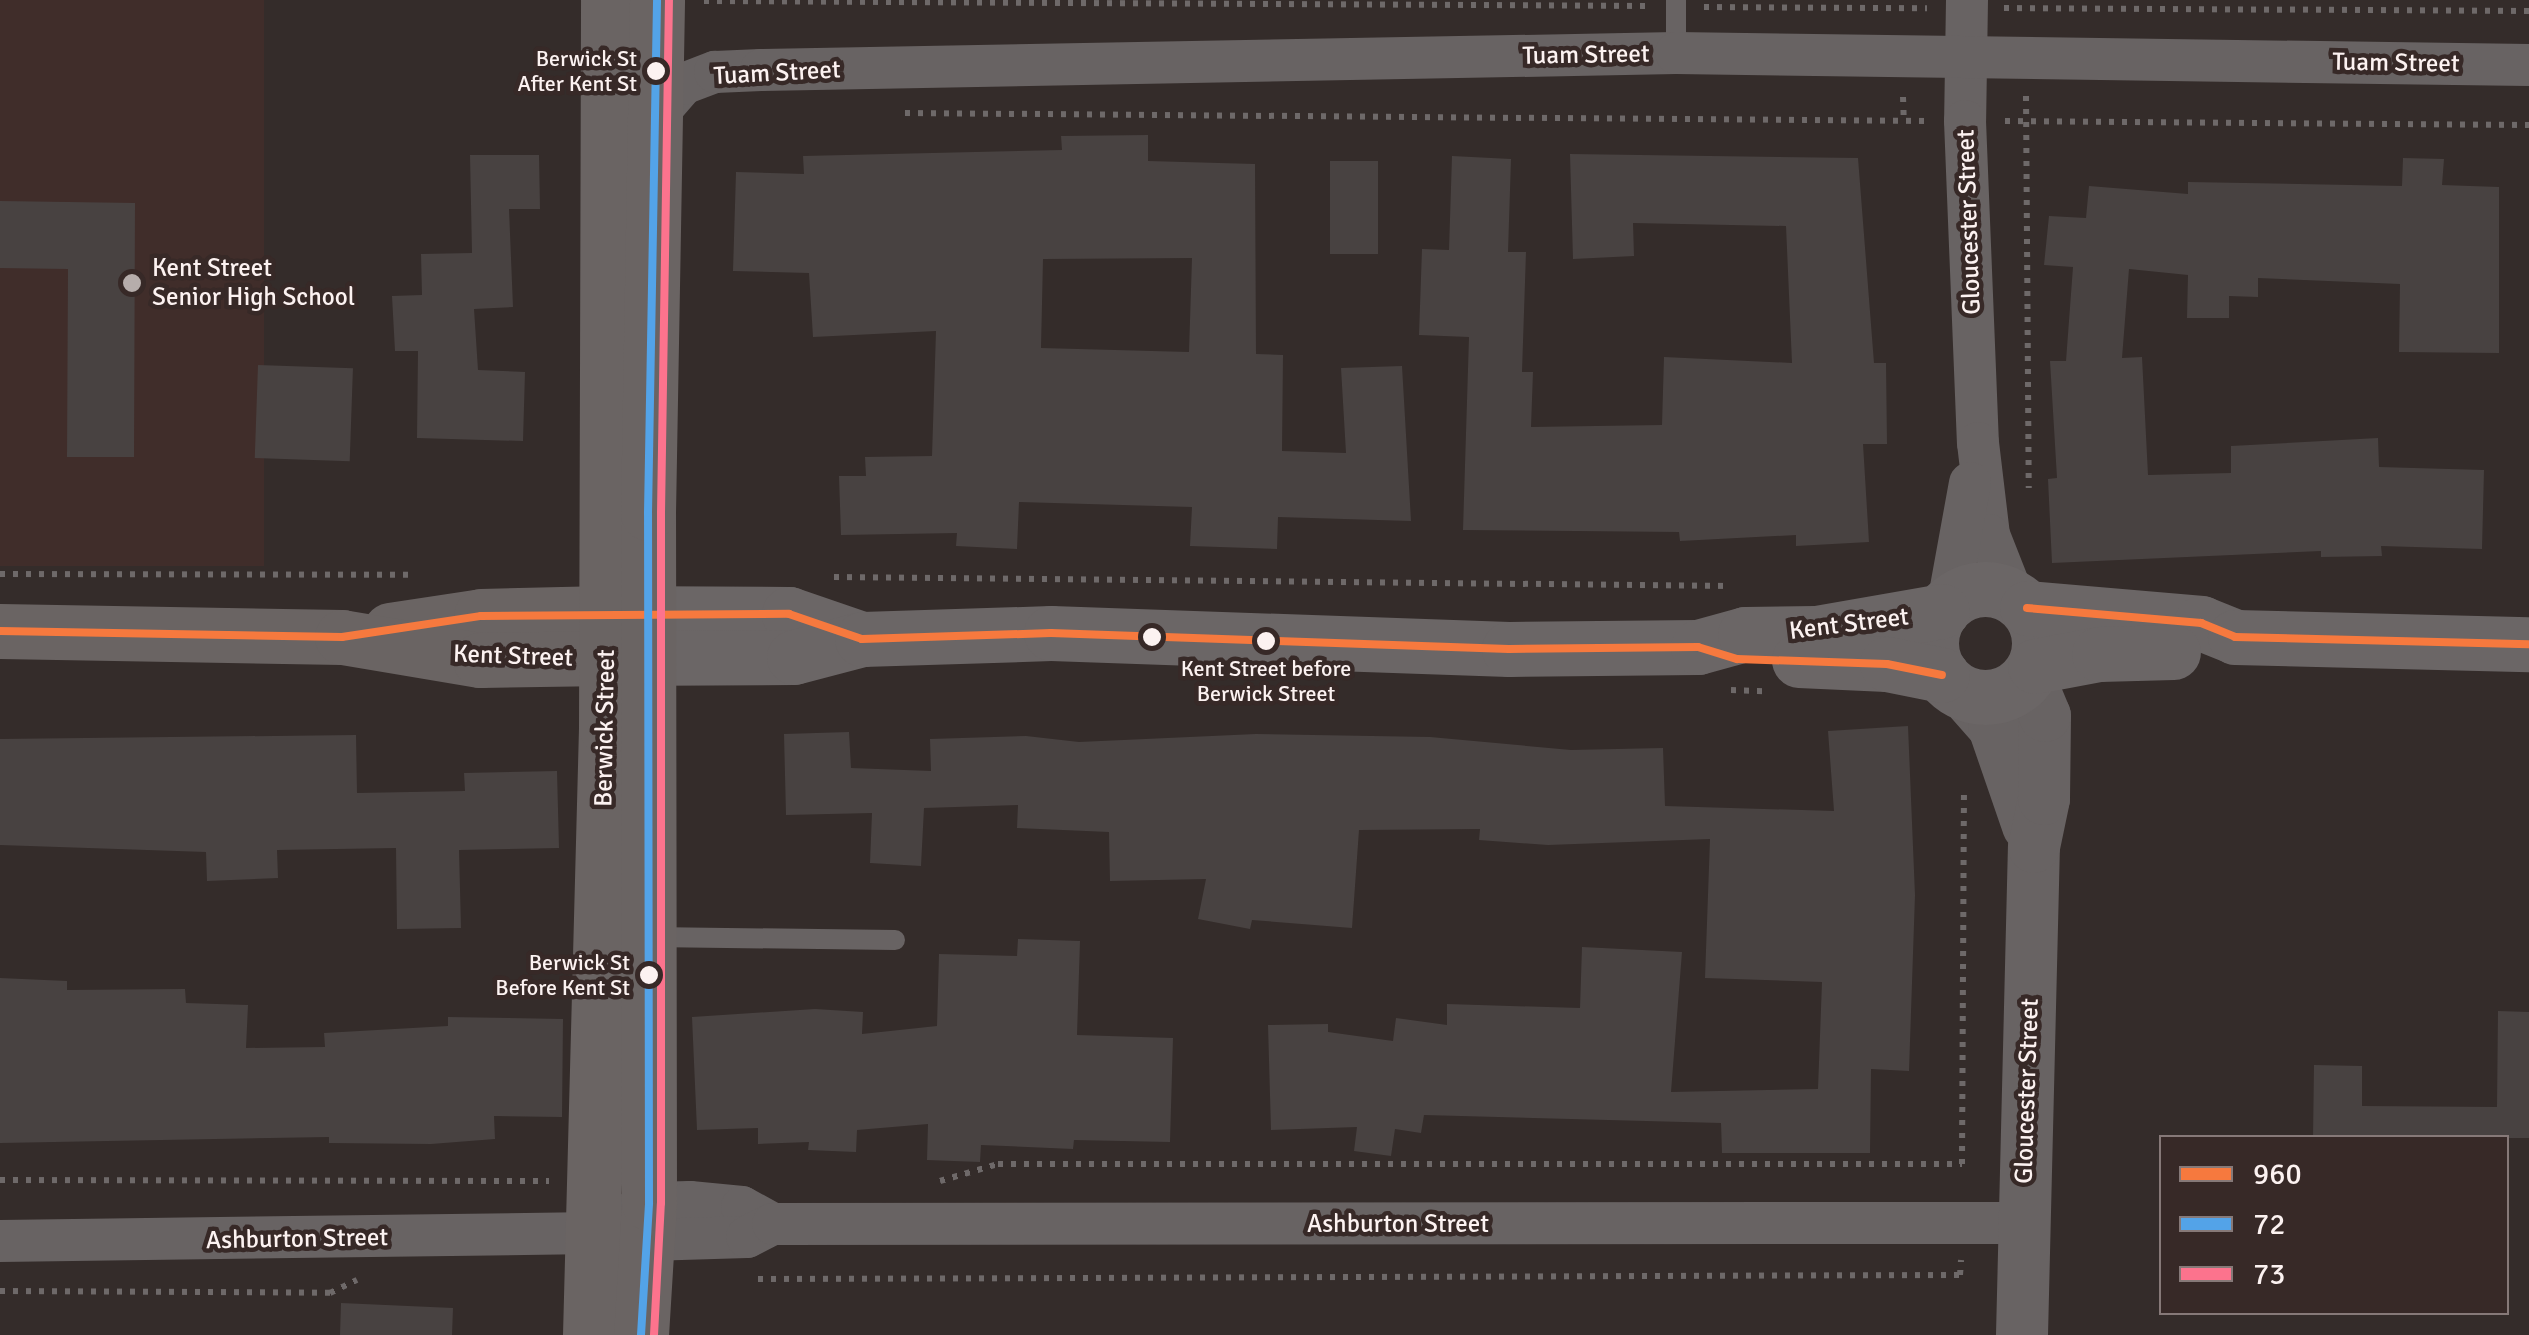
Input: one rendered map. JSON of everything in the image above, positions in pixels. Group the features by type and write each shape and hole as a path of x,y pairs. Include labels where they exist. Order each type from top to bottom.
{"main road":[{"name":"Berwick Street","path":"608,0 628,635 649,937 648,1222 640,1335"},
{"name":"Berwick Street","path":"590,1335 658,112 657,0"},
{"path":"2235,638 2222,651 2098,654 2032,670 1994,696 1953,684 1932,649 1945,608 1972,590 2020,602 2201,623 2235,638 2529,644"},
{"path":"2020,602 2039,636 2032,670"},
{"name":"Kent Street","path":"1710,668 1745,634 1816,633 1945,608"},
{"name":"Kent Street","path":"0,630 342,637 480,660 789,614 862,639 1052,633 1509,648 1710,668 1736,659 1887,664 1953,684"}],"street":[{"name":"Gloucester Street","path":"1967,4 1965,121 1978,443 1989,535 2020,602"},
{"name":"Tuam Street","path":"658,112 682,84 715,72 761,70 1676,53 2529,65"},
{"name":"Gloucester Street","path":"1945,608 1978,443"},
{"name":"Gloucester Street","path":"2022,1335 2034,847 2044,799 2044,716 2032,670"},
{"name":"Gloucester Street","path":"1953,684 1994,726 2034,847"},
{"name":"Ashburton Street","path":"0,1241 594,1234 742,1207 774,1224 2023,1222"}],"lane":[{"path":"1676,3 1676,53"},
{"path":"649,937 895,940"}],"path":[{"path":"683,0 1967,4 2529,12"},
{"path":"884,112 2529,125"},
{"path":"2026,122 2029,508"},
{"path":"0,574 432,575"},
{"path":"812,577 1737,586"},
{"path":"1710,668 1780,691"},
{"path":"747,1279 1960,1275 1964,778"},
{"path":"921,1181 998,1164 1962,1164"},
{"path":"0,1180 561,1181"},
{"path":"0,1291 330,1293 372,1272"}],"shaded area":[{"name":"Kent Street Senior High School","path":"0,0 264,0 264,566 0,566"}],"building":[{"path":"1148,135 1148,161 1255,164 1256,354 1283,355 1282,451 1346,453 1341,368 1402,366 1411,521 1278,517 1277,549 1190,546 1192,507 1019,502 1017,549 956,546 957,533 841,535 839,476 866,476 865,457 932,456 936,331 813,337 809,273 733,271 736,172 804,174 803,156 1062,150 1061,136","holes":["1192,258 1189,352 1041,348 1043,259"]},
{"path":"1570,154 1858,158 1874,363 1886,363 1887,444 1863,444 1869,542 1796,546 1796,535 1680,541 1679,532 1463,530 1469,337 1419,335 1422,249 1449,250 1452,156 1511,159 1508,252 1526,252 1522,372 1533,372 1531,427 1662,425 1664,357 1792,363 1786,226 1633,223 1634,256 1573,259"},
{"path":"470,155 539,155 540,209 509,209 513,307 474,309 478,370 525,372 523,441 417,438 418,351 395,351 392,296 422,295 421,254 472,253"},
{"path":"2403,158 2444,159 2442,185 2499,187 2499,353 2399,352 2400,284 2258,278 2258,297 2229,296 2229,318 2187,318 2188,275 2129,269 2122,358 2142,357 2148,475 2231,473 2231,446 2378,438 2379,467 2484,470 2482,549 2381,546 2382,556 2321,557 2321,551 2052,563 2048,479 2057,478 2050,361 2066,361 2073,267 2044,265 2049,216 2086,218 2089,186 2188,194 2188,182 2402,186"},
{"path":"1330,161 1378,161 1378,254 1330,254"},
{"path":"0,201 135,203 134,457 67,457 68,269 0,268"},
{"path":"258,365 353,368 350,461 255,458"},
{"path":"1908,726 1915,895 1909,1071 1871,1069 1870,1153 1722,1153 1721,1123 1424,1115 1421,1133 1395,1129 1391,1156 1354,1151 1357,1127 1271,1130 1268,1025 1328,1024 1328,1032 1393,1041 1396,1018 1447,1025 1447,1004 1580,1008 1582,947 1682,952 1671,1092 1818,1089 1822,982 1705,978 1710,839 1548,845 1479,840 1480,829 1359,830 1352,928 1252,920 1250,929 1198,919 1206,879 1110,881 1109,832 1017,828 1018,805 924,808 921,866 870,863 872,813 786,815 784,734 849,732 851,768 931,771 930,739 1026,736 1079,742 1256,734 1430,737 1571,750 1663,748 1665,806 1834,811 1828,731"},
{"path":"356,735 357,793 465,791 464,773 557,771 559,848 459,850 461,928 397,929 396,848 277,850 278,878 207,881 206,852 0,845 0,739"},
{"path":"1018,939 1080,941 1077,1035 1173,1038 1170,1142 1074,1140 1073,1149 981,1145 980,1162 927,1160 928,1124 857,1130 856,1152 808,1150 809,1142 758,1144 758,1128 697,1130 692,1017 815,1009 863,1012 862,1034 937,1026 939,954 1017,956"},
{"path":"0,978 67,981 67,990 185,989 186,1003 248,1005 246,1048 325,1047 324,1033 448,1026 448,1017 563,1019 562,1117 494,1116 495,1139 431,1144 329,1143 329,1137 0,1143"},
{"path":"2498,1011 2529,1012 2529,1138 2313,1135 2314,1065 2362,1066 2362,1106 2497,1107"},
{"path":"341,1303 453,1308 452,1335 340,1335"}],"transit line":[{"name":"72","path":"641,1335 649,1203 648,513 657,0"},
{"name":"73","path":"654,1335 661,1203 661,513 669,0"},
{"name":"960","path":"2027,608 2201,623 2235,637 2529,644"},
{"name":"960","path":"0,631 342,637 481,616 789,614 862,639 1051,633 1509,649 1698,647 1737,659 1887,664 1942,675"}],"place":[{"name":"Berwick St After Kent St","path":"656,71"},
{"name":"Kent Street Senior High School","path":"132,283"},
{"name":"Kent Street before Berwick Street","path":"1266,641"},
{"name":"Berwick St Before Kent St","path":"649,975"}]}
